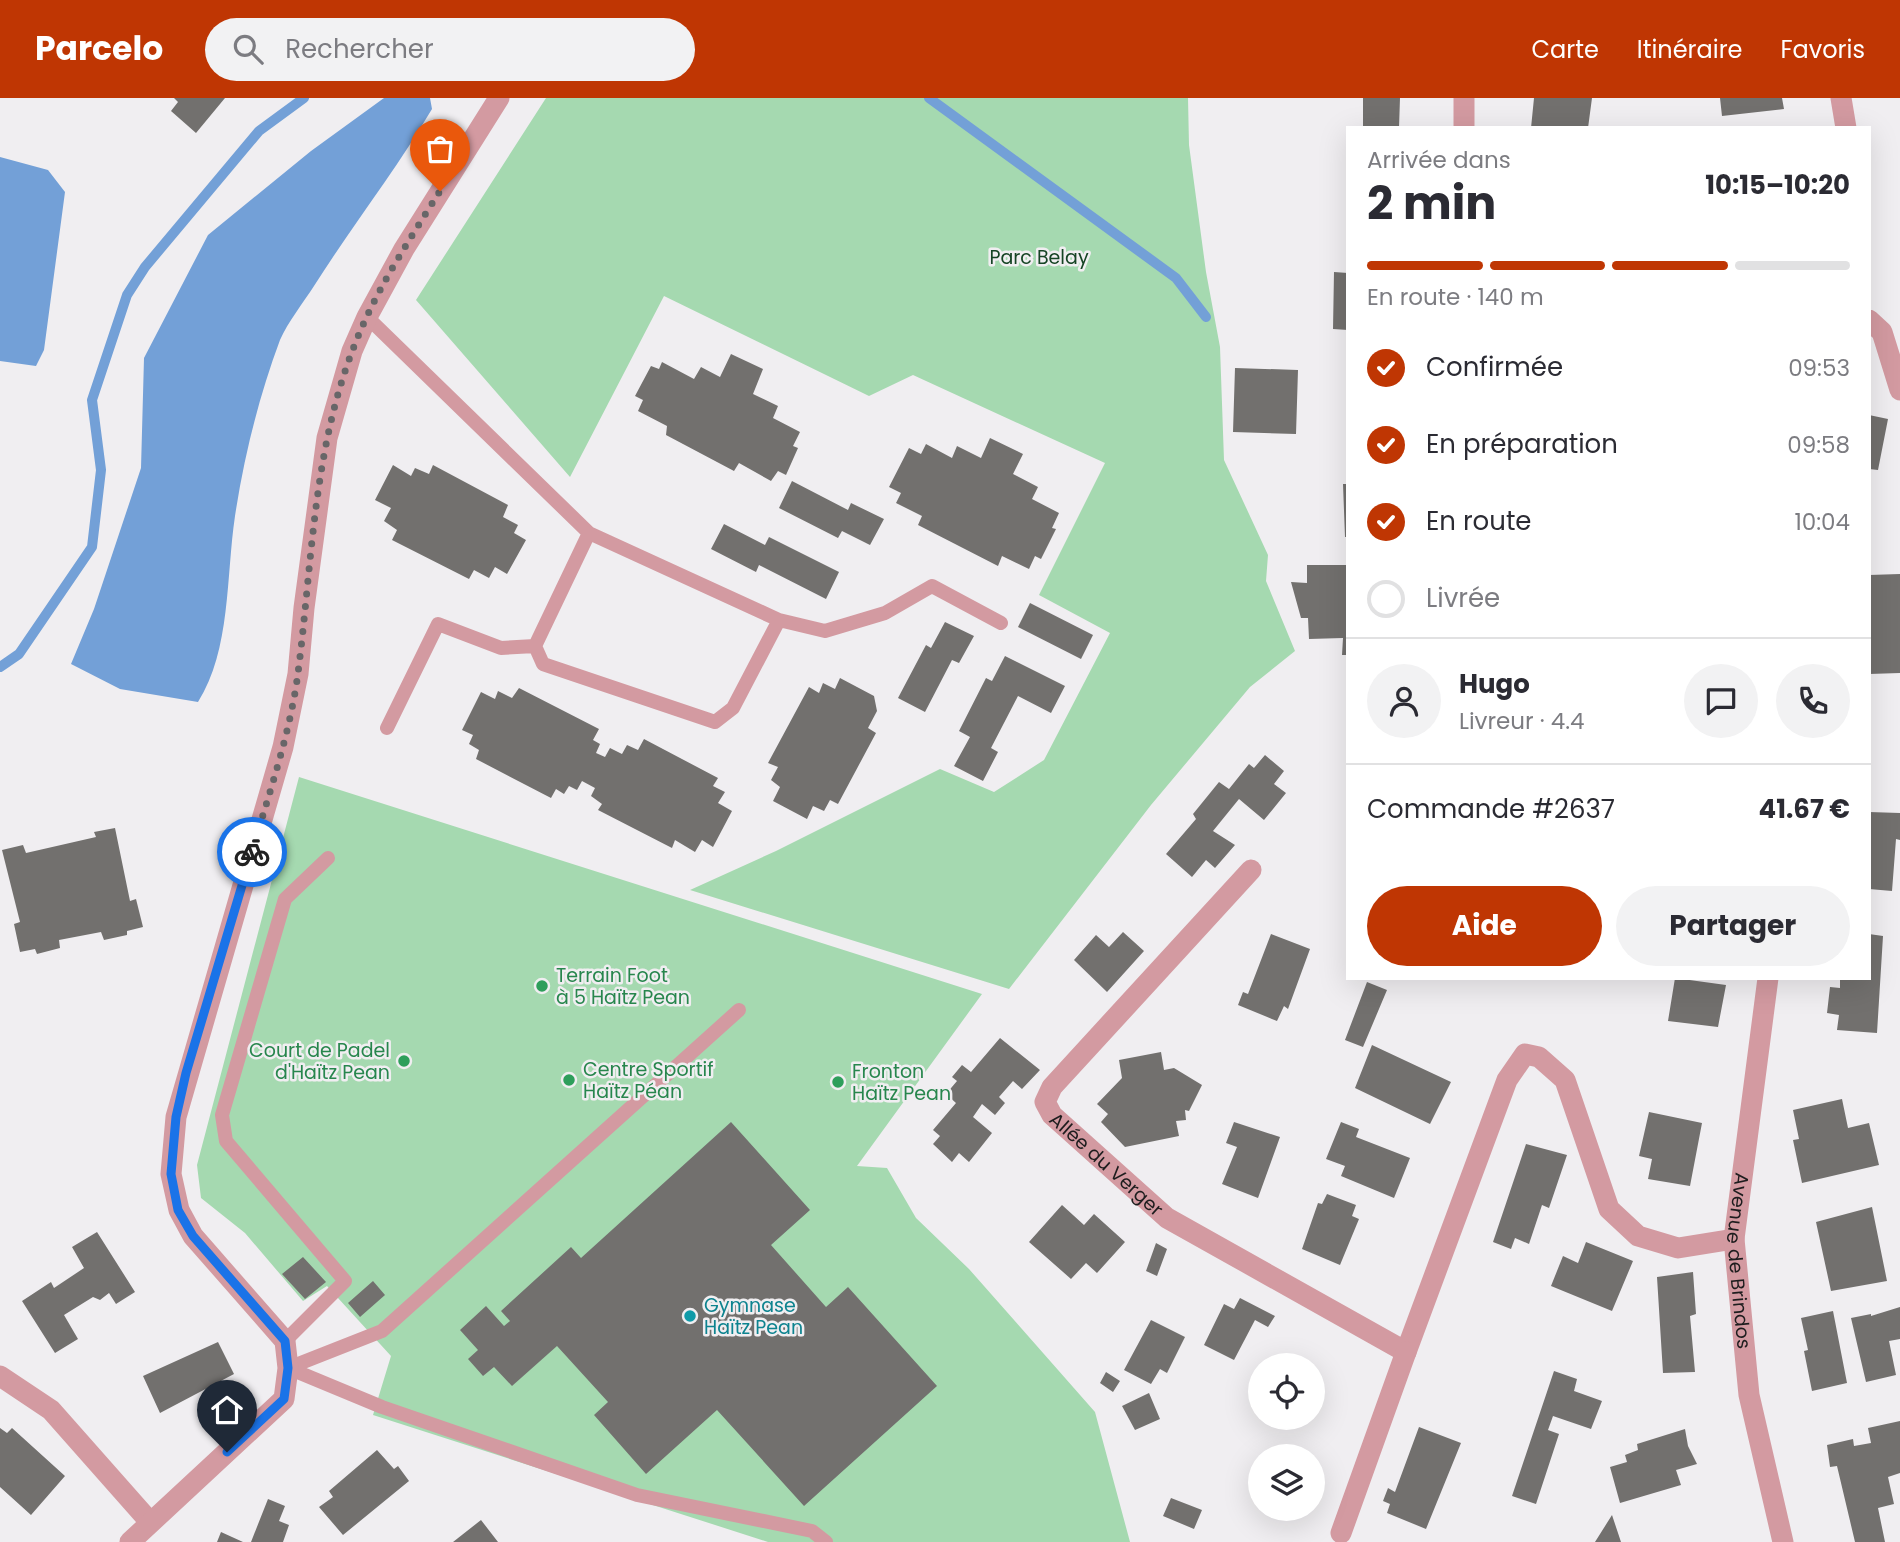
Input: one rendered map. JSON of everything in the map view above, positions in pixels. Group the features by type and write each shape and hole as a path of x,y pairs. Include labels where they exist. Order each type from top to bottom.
{"street":[{"path":"130,1542 284,1399 288,1368 285,1341 193,1236 178,1210 172,1163 176,1117 186,1073 283,747 298,674 327,438 352,351 404,249 499,98"},
{"path":"1464,98 1464,126"},
{"path":"1841,98 1846,126"},
{"path":"1871,322 1882,332 1900,390"},
{"name":"Allée du Verger","path":"1251,870 1052,1087 1045,1102 1052,1115 1167,1218 1406,1352"},
{"name":"Avenue de Brindos","path":"1768,980 1734,1239 1749,1395 1783,1542"},
{"path":"1341,1533 1507,1080 1525,1054 1539,1057 1565,1080 1609,1209 1638,1236 1678,1248 1734,1239"},
{"path":"0,1376 51,1410 150,1522"}],"lane":[{"path":"367,317 589,533 779,620 825,631 886,613 932,586 1001,623"},
{"path":"589,533 535,646 542,664 715,722 733,708 779,620"},
{"path":"387,727 438,624 501,648 535,646"},
{"path":"285,1341 345,1281 226,1141 222,1115 285,899 328,858"},
{"path":"288,1368 382,1331 739,1010"},
{"path":"288,1368 382,1407 637,1495 812,1531 826,1542"}],"green space":[{"name":"Parc Belay","path":"546,98 1188,98 1189,145 1206,272 1220,347 1224,460 1268,555 1266,581 1295,651 1250,687 1151,805 1009,989 690,890 776,851 940,769 994,792 1044,760 1110,633 1039,595 1105,463 913,375 869,396 664,296 570,477 416,300"},
{"name":"Centre Sportif Haïtz Péan","path":"299,777 982,994 857,1166 887,1168 916,1218 969,1269 1095,1412 1130,1542 768,1542 373,1415 391,1356 327,1286 303,1301 245,1233 201,1198 197,1165"}],"water":[{"path":"384,98 430,98 432,109 280,340 259,405 243,471 232,539 226,612 209,682 198,702 120,689 71,664 94,609 141,468 144,358 208,235 311,151"},
{"path":"0,157 48,170 65,192 44,350 36,366 0,361"}],"building":[{"path":"174,98 225,98 196,133 171,111 178,102"},
{"path":"1363,98 1400,98 1399,126 1363,126"},
{"path":"1534,98 1592,98 1588,126 1531,126"},
{"path":"1720,98 1782,98 1784,109 1722,116"},
{"path":"1334,272 1346,273 1346,330 1333,329"},
{"path":"731,354 763,369 753,394 778,406 773,418 800,432 793,446 798,448 786,475 778,471 771,481 739,463 734,471 666,435 667,426 638,411 643,400 635,396 651,366 659,369 662,362 694,379 701,367 720,377"},
{"path":"1235,368 1298,370 1296,434 1233,432"},
{"path":"1871,415 1888,419 1878,470 1871,469"},
{"path":"990,438 1023,454 1013,474 1038,487 1032,499 1059,513 1052,528 1056,529 1041,559 1035,556 1029,569 1002,556 998,566 918,525 922,516 896,503 901,493 889,487 909,448 921,454 926,444 952,458 957,446 981,458"},
{"path":"393,465 411,476 415,468 429,474 433,465 508,505 503,517 518,525 514,533 526,540 507,574 495,567 489,578 474,570 469,579 392,540 397,530 384,521 391,508 375,500"},
{"path":"792,481 848,510 851,503 884,519 870,545 842,531 838,538 779,508"},
{"path":"1343,484 1346,484 1345,537"},
{"path":"724,524 765,545 769,537 839,572 826,599 759,565 756,572 711,549"},
{"path":"1307,565 1346,565 1346,655 1342,655 1343,638 1309,639 1308,618 1301,618 1291,582 1307,583"},
{"path":"1900,574 1900,673 1871,674 1871,575"},
{"path":"1030,603 1093,635 1081,659 1018,627"},
{"path":"945,622 974,636 959,663 952,660 925,712 898,698 926,645 931,648"},
{"path":"1005,656 1065,686 1051,713 1018,696 991,748 998,752 983,781 954,766 970,737 959,731 986,678 992,681"},
{"path":"840,678 874,696 877,711 868,728 876,733 838,804 830,800 824,811 813,806 807,819 773,801 780,787 771,780 778,767 768,763 809,687 819,693 823,683 835,689"},
{"path":"519,688 599,729 593,740 600,744 596,753 605,757 610,748 622,754 627,745 638,750 644,739 718,778 713,786 725,792 718,803 732,811 713,847 702,840 695,852 675,840 672,848 598,810 602,804 591,796 595,788 582,781 577,790 569,786 564,794 556,789 551,798 476,759 479,750 469,744 473,735 462,730 481,692 495,699 498,691 512,698"},
{"path":"1265,755 1284,771 1274,784 1286,793 1264,820 1239,799 1213,831 1235,845 1215,868 1206,860 1192,877 1166,854 1196,819 1193,814 1219,782 1229,789 1249,764 1254,768"},
{"path":"1871,812 1900,813 1900,840 1896,839 1892,891 1871,889"},
{"path":"115,828 130,901 136,899 143,927 127,931 127,935 104,940 101,932 59,940 60,948 37,954 35,949 20,952 14,924 20,922 2,850 23,845 26,853 96,837 94,832"},
{"path":"1123,932 1144,951 1107,992 1074,960 1096,935 1109,947"},
{"path":"1271,934 1310,949 1288,1009 1284,1006 1277,1021 1238,1005 1243,992 1248,994"},
{"path":"1871,934 1883,936 1877,1033 1837,1030 1839,1015 1827,1013 1830,987 1840,988 1840,980 1871,980"},
{"path":"1675,980 1726,985 1718,1027 1668,1021"},
{"path":"1367,982 1387,990 1363,1047 1345,1040"},
{"path":"1000,1038 1040,1070 1022,1089 1013,1081 999,1097 1005,1103 995,1115 982,1104 973,1117 992,1133 969,1162 959,1153 952,1162 933,1144 940,1136 933,1130 956,1103 946,1094 957,1081 952,1077 962,1065 971,1072"},
{"path":"1372,1045 1451,1082 1430,1124 1355,1088"},
{"path":"1161,1052 1164,1070 1174,1068 1202,1085 1189,1111 1185,1110 1186,1120 1176,1121 1179,1136 1125,1147 1101,1122 1108,1114 1097,1104 1122,1078 1119,1060"},
{"path":"1842,1099 1848,1128 1869,1123 1879,1165 1802,1183 1793,1140 1799,1139 1793,1110"},
{"path":"1649,1112 1702,1123 1690,1186 1648,1179 1652,1159 1639,1156"},
{"name":"Gymnase Haïtz Pean","path":"731,1122 810,1210 771,1245 826,1307 848,1287 937,1386 804,1506 717,1410 646,1474 594,1415 608,1402 557,1346 512,1386 494,1367 483,1376 468,1359 478,1350 460,1330 486,1306 504,1326 510,1321 501,1311 571,1247 581,1258"},
{"path":"1234,1122 1280,1137 1258,1198 1222,1184 1237,1147 1226,1143"},
{"path":"1341,1122 1359,1129 1356,1137 1410,1158 1394,1198 1341,1176 1345,1166 1326,1159"},
{"path":"1526,1144 1567,1155 1549,1208 1542,1205 1529,1244 1515,1238 1511,1249 1493,1242"},
{"path":"1327,1194 1356,1205 1352,1216 1359,1219 1340,1265 1302,1249 1318,1203 1322,1204"},
{"path":"1062,1205 1084,1225 1094,1214 1125,1242 1097,1273 1086,1263 1071,1279 1029,1242"},
{"path":"1872,1207 1887,1281 1831,1291 1816,1222"},
{"path":"97,1232 135,1292 116,1304 109,1293 100,1300 93,1297 64,1315 78,1339 55,1353 22,1301 51,1282 54,1288 84,1268 72,1247"},
{"path":"1586,1242 1633,1261 1612,1311 1551,1286 1563,1256 1578,1263"},
{"path":"1156,1243 1167,1249 1157,1276 1146,1271"},
{"path":"303,1257 326,1282 305,1299 282,1274"},
{"path":"1693,1272 1696,1314 1690,1316 1695,1372 1663,1373 1657,1277"},
{"path":"373,1281 385,1295 360,1317 348,1303"},
{"path":"1240,1298 1275,1316 1268,1327 1255,1320 1234,1360 1204,1345 1224,1304 1234,1309"},
{"path":"1900,1307 1900,1339 1889,1341 1896,1375 1866,1382 1851,1318 1871,1316"},
{"path":"1833,1311 1847,1383 1812,1391 1804,1351 1808,1350 1801,1318"},
{"path":"1151,1320 1185,1337 1167,1373 1160,1369 1151,1384 1124,1370"},
{"path":"218,1342 234,1374 160,1413 143,1376"},
{"path":"1554,1371 1577,1379 1574,1391 1602,1401 1591,1429 1553,1416 1548,1430 1559,1434 1536,1504 1512,1496"},
{"path":"1106,1372 1120,1381 1113,1392 1100,1383"},
{"path":"1149,1393 1160,1419 1135,1430 1122,1406"},
{"path":"1900,1421 1900,1473 1888,1477 1894,1504 1878,1508 1885,1542 1855,1542 1837,1466 1830,1467 1827,1445 1853,1439 1854,1446 1871,1443 1868,1428"},
{"path":"1419,1427 1461,1443 1426,1529 1387,1513 1390,1504 1383,1501 1388,1488 1395,1492"},
{"path":"0,1428 7,1433 12,1428 65,1476 31,1515 0,1487"},
{"path":"1685,1429 1688,1446 1697,1464 1676,1470 1681,1485 1620,1503 1610,1467 1627,1462 1625,1455 1638,1450 1637,1444"},
{"path":"377,1450 394,1469 398,1466 409,1481 343,1535 319,1507 333,1497 329,1491"},
{"path":"1171,1498 1202,1510 1194,1529 1163,1516"},
{"path":"268,1499 285,1506 279,1521 289,1525 283,1542 251,1542"},
{"path":"1612,1515 1621,1542 1595,1542"},
{"path":"481,1520 498,1542 453,1542"},
{"path":"221,1532 243,1542 217,1542"}],"waterway":[{"path":"0,667 19,654 92,547 101,470 92,400 127,295 145,267 259,131 304,98"},
{"path":"929,98 1176,278 1206,317"}],"way so far":[{"path":"252,852 283,747 298,674 310,559 327,438 333,416 352,351 367,317 440,191"}],"place":[{"name":"Terrain Foot à 5 Haïtz Pean","path":"542,986"},
{"name":"Court de Padel d'Haïtz Pean","path":"404,1061"},
{"name":"Centre Sportif Haïtz Péan","path":"569,1080"},
{"name":"Fronton Haïtz Pean","path":"838,1082"},
{"name":"Gymnase Haïtz Pean","path":"690,1316"}],"route":[{"path":"227,1452 284,1399 288,1368 285,1341 193,1236 178,1210 171,1174 176,1117 186,1073 252,852"}]}
